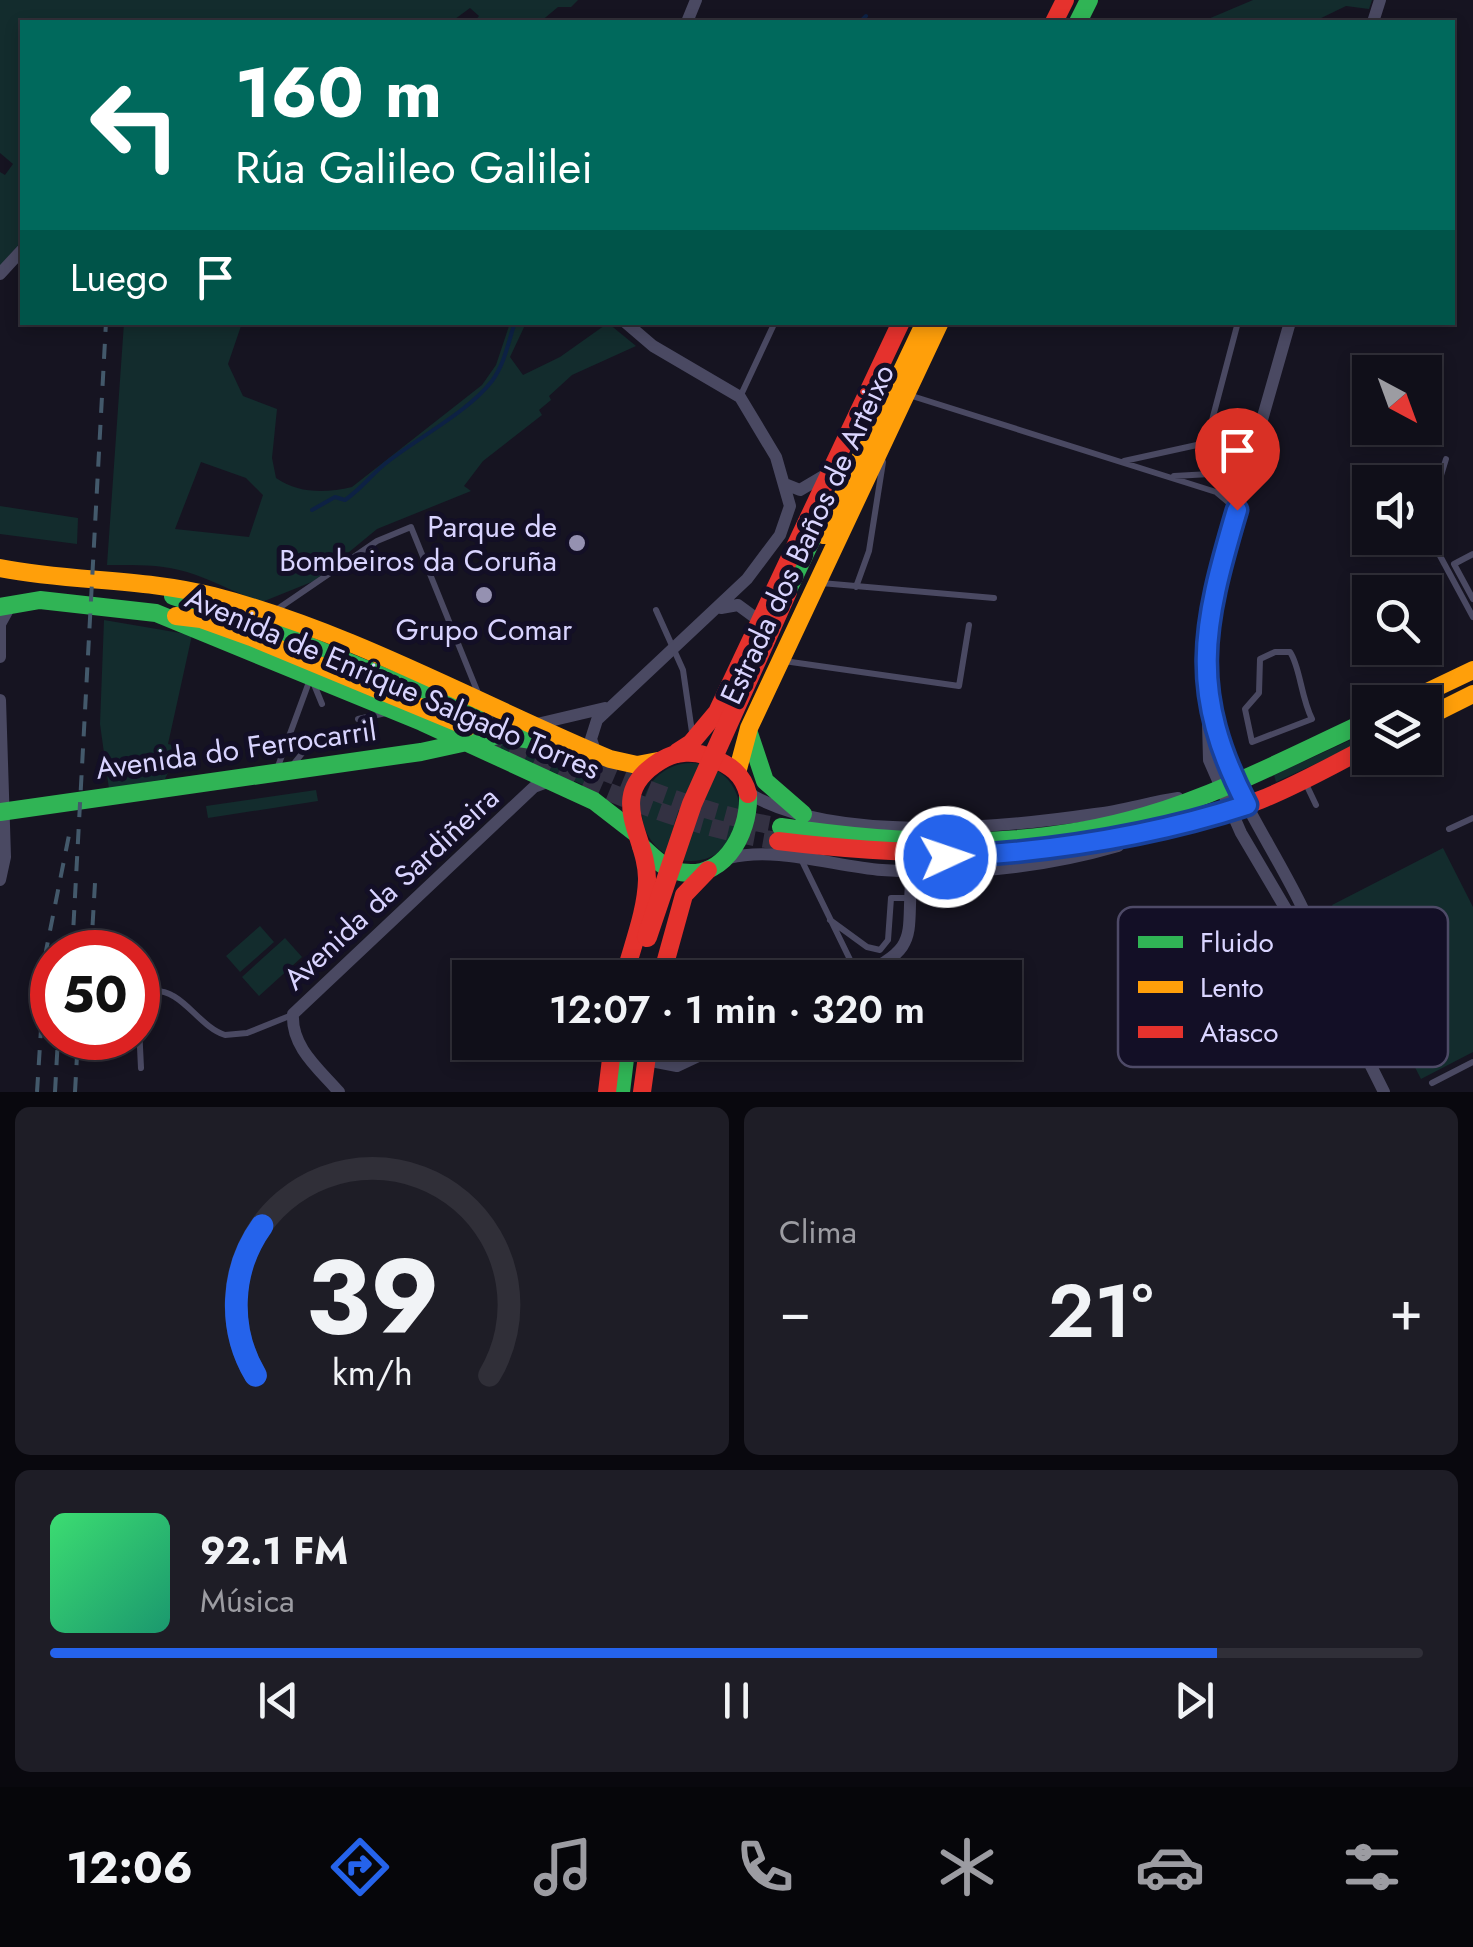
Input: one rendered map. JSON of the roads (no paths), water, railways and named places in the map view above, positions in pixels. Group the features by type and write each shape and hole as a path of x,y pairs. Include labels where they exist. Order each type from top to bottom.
{"main road":[{"name":"Estrada dos Baños de Arteixo","path":"727,686 754,616 900,325"},
{"name":"Estrada dos Baños de Arteixo","path":"791,594 915,325"},
{"name":"Estrada dos Baños de Arteixo","path":"791,594 924,325"},
{"name":"Estrada dos Baños de Arteixo","path":"736,773 749,728 815,582 939,325"},
{"name":"Avenida de Enrique Salgado Torres","path":"0,568 35,576 208,594 269,614 473,720 550,781 594,801 638,839"},
{"path":"0,581 35,576"},
{"path":"147,588 254,623 473,720"},
{"path":"642,960 674,848 702,776 791,594"},
{"name":"Avenida de Enrique Salgado Torres","path":"3,604 40,600 156,613 396,711 537,724 596,754 636,765 665,758"},
{"path":"156,613 201,619 473,720"},
{"path":"1442,685 1473,670"},
{"name":"Avenida de Enrique Salgado Torres","path":"596,754 633,755 692,736 727,686"},
{"path":"1442,710 1473,694"},
{"name":"Avenida do Ferrocarril","path":"1,812 282,772 473,720 499,735 520,736 596,754"},
{"path":"749,728 758,776 780,800 803,814"},
{"path":"1352,728 1220,788 1143,817 1014,839 886,840 780,834 946,857 1064,848 1174,826 1238,808 1352,755"},
{"path":"646,960 647,873 630,811 634,791 692,736"},
{"path":"665,758 713,756 736,773 748,793 748,829 729,858 708,870 684,894 665,960"},
{"path":"550,781 608,818 622,834 636,872 647,933 633,960"},
{"path":"638,839 668,868 708,870"},
{"path":"607,1092 611,1060"},
{"path":"621,1092 625,1060"},
{"path":"630,1092 640,1060"},
{"path":"642,1092 643,1060"}],"street":[{"path":"0,274 20,252"},
{"path":"628,325 653,346 740,397 763,431 785,484 800,490 826,474"},
{"path":"1289,325 1237,510 1206,646 1209,760 1220,788 1238,808 1297,907"},
{"name":"Estrada dos Baños de Arteixo","path":"608,707 677,650 747,579 780,535 790,506 785,484"},
{"name":"Estrada dos Baños de Arteixo","path":"747,579 742,598 754,616"},
{"path":"0,657 3,604"},
{"name":"Estrada dos Baños de Arteixo","path":"721,608 738,605 754,616"},
{"path":"0,700 4,857 0,880"},
{"path":"596,754 593,730 608,707"},
{"name":"Avenida de Enrique Salgado Torres","path":"537,724 608,707"},
{"name":"Avenida da Sardiñeira","path":"339,1092 299,1044 292,1029 294,1014 534,787 550,781"},
{"path":"748,793 778,810 883,826 983,827 1099,814 1220,788"},
{"path":"729,858 752,854 912,871 1006,868 1088,855 1174,826"},
{"path":"884,960 904,948 910,935 912,871"},
{"path":"666,1060 677,1066 690,1060"},
{"path":"1372,1067 1384,1092"}],"lane":[{"path":"740,397 774,325"},
{"path":"1122,462 1206,444 1237,325"},
{"path":"906,394 1216,492 1237,510"},
{"path":"856,587 869,551 886,437"},
{"path":"1446,458 1425,528 1473,617"},
{"path":"1170,476 1248,472"},
{"path":"269,614 377,541 412,527 473,720"},
{"path":"1443,562 1454,564 1472,554"},
{"path":"1454,564 1473,599"},
{"path":"815,582 994,598"},
{"path":"656,610 677,650 692,736"},
{"path":"780,660 959,686 969,625"},
{"path":"1275,652 1290,652 1297,664 1298,691 1312,719 1252,742 1246,723 1248,704 1259,693 1260,660 1275,652"},
{"path":"312,676 322,704"},
{"path":"282,772 312,676"},
{"path":"358,718 396,711"},
{"path":"282,772 308,746"},
{"path":"1304,778 1316,806"},
{"path":"1449,830 1473,818"},
{"path":"802,861 848,960"},
{"path":"830,920 871,949 880,950 888,940 891,898 909,898"},
{"path":"141,1068 138,1005 150,991 173,996 226,1035 247,1032 282,1015 294,1014"},
{"path":"1432,1082 1473,1062"}],"waterway":[{"path":"862,20 866,16"},
{"path":"312,510 335,497 345,500 386,463 482,393 500,367 514,325"}],"tunnel":[{"path":"475,714 663,795 781,827"},
{"path":"486,736 664,813 778,841"}],"railway":[{"path":"73,930 106,325"},
{"path":"37,1092 46,951 70,830"},
{"path":"92,930 95,883"},
{"path":"55,1092 57,1060"},
{"path":"75,1092 77,1060"}],"place":[{"name":"Parque de Bombeiros da Coruña","path":"577,543"},
{"name":"Grupo Comar","path":"484,595"}]}
